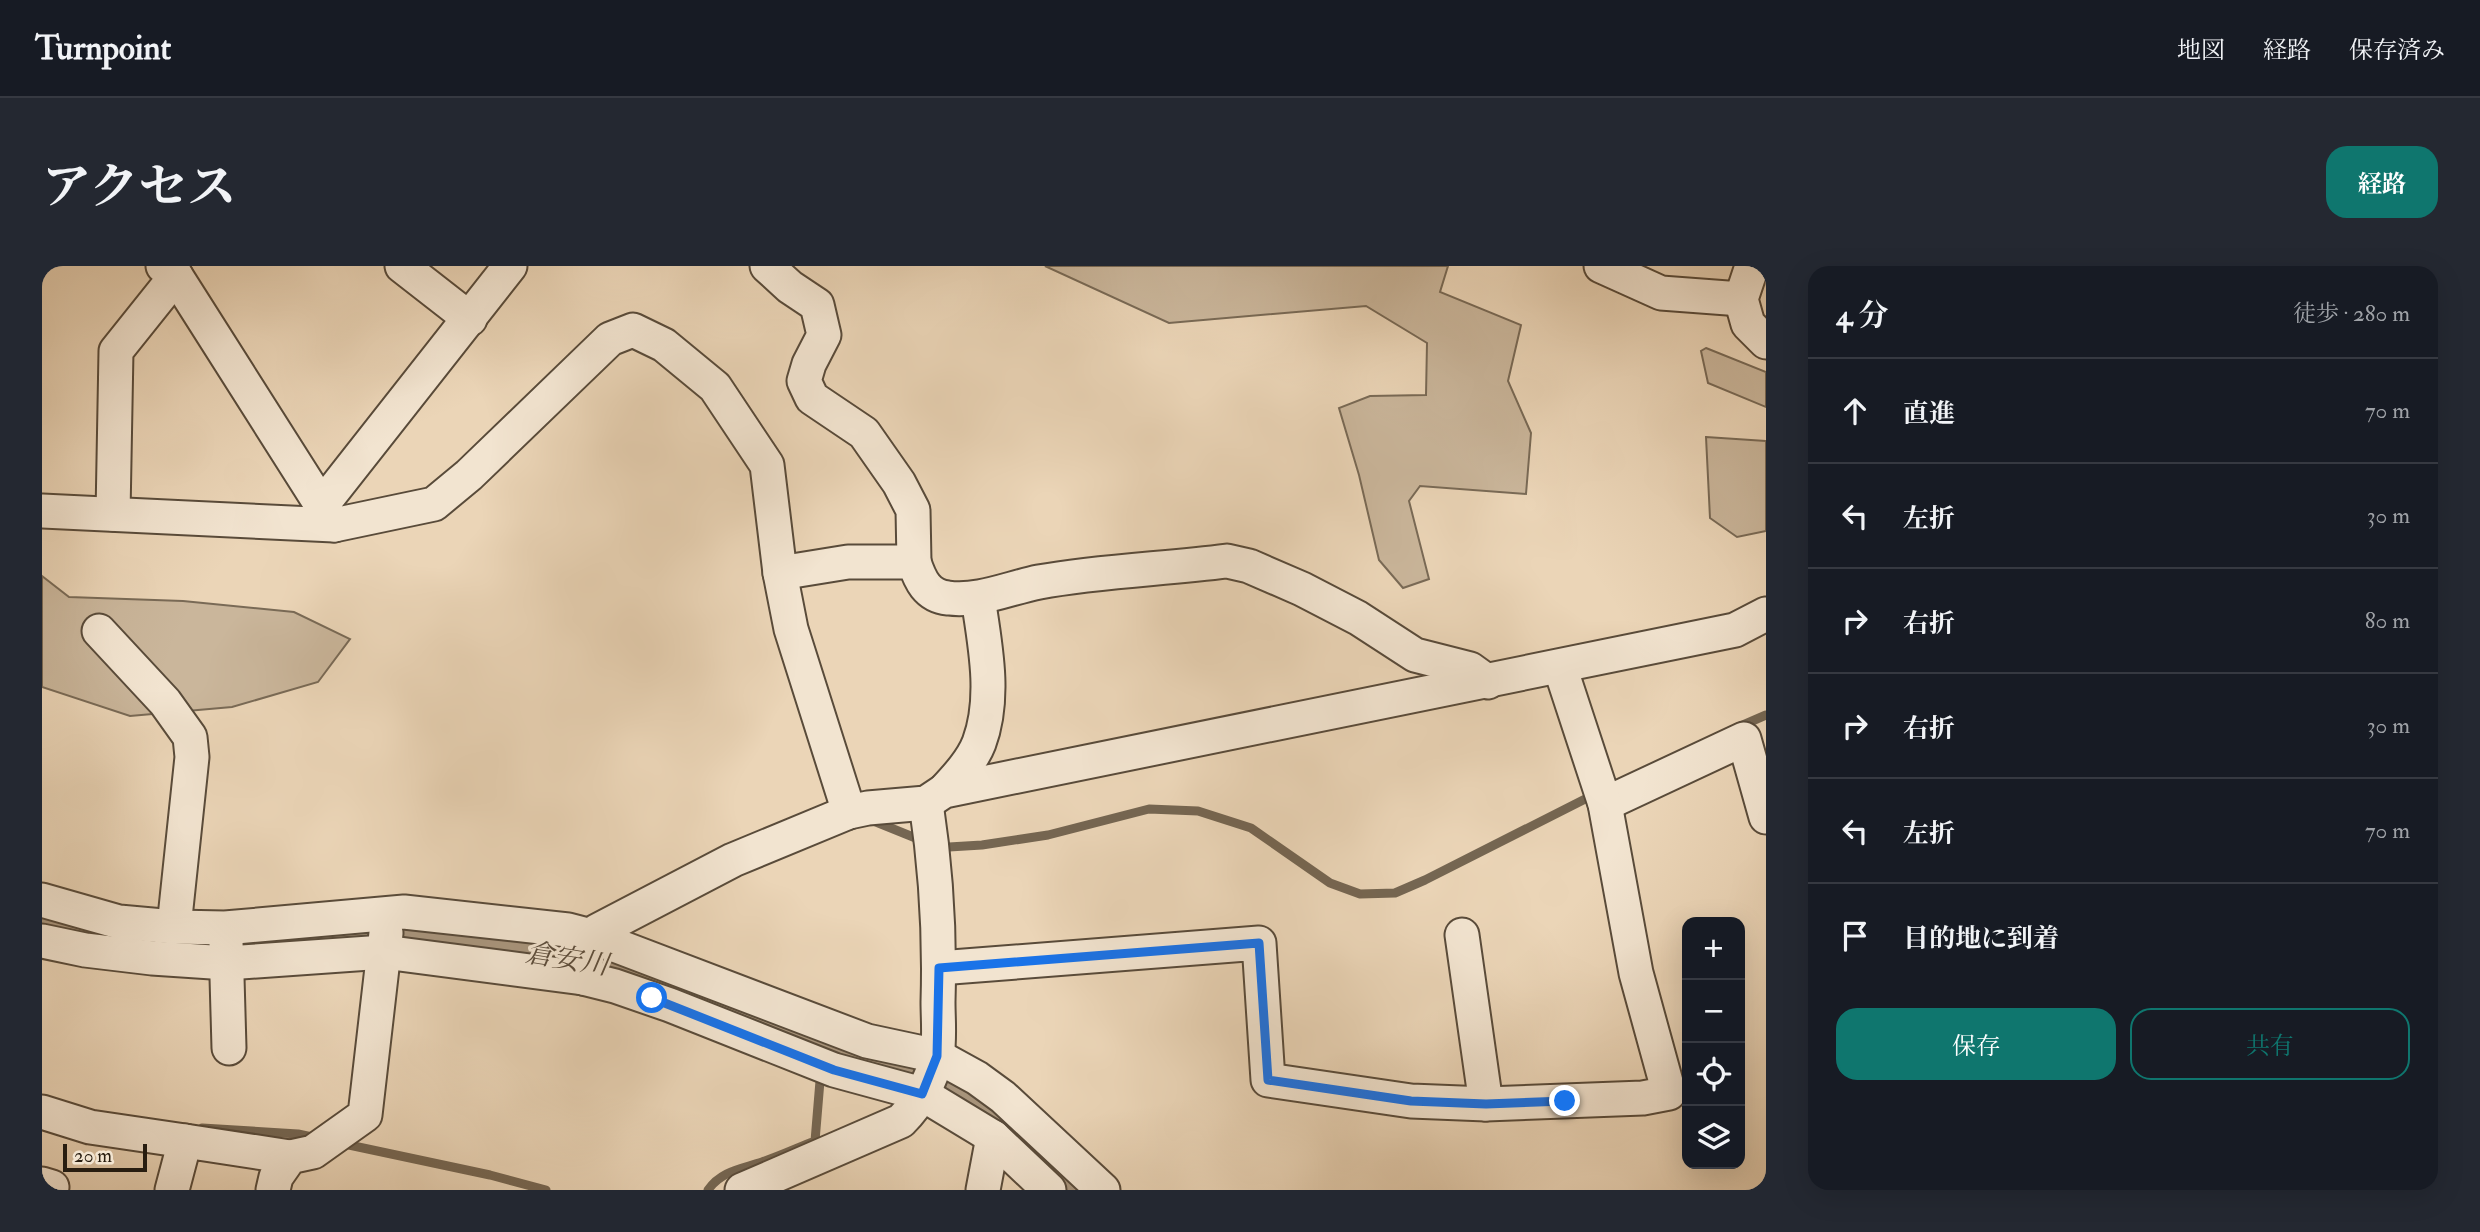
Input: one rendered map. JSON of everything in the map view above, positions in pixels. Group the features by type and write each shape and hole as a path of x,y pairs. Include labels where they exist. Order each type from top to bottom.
{"street":[{"path":"402,266 470,319"},
{"path":"328,515 510,266"},
{"path":"768,266 790,287 817,305 824,335 809,363 804,382 811,398 864,433 899,483 913,510 914,562 920,579 929,591 947,598 978,598 1041,582 1227,561 1250,566 1302,589 1358,618 1415,655 1470,669 1488,682"},
{"path":"1601,266 1661,293 1741,299"},
{"path":"1752,266 1741,299 1748,324 1766,342"},
{"path":"113,514 116,351 169,271 328,515"},
{"path":"42,511 328,515 435,505 610,339 633,330 664,345 715,387 766,464 780,573 791,629 849,812"},
{"path":"780,573 848,562 914,562"},
{"path":"742,1190 901,1121 913,1109 929,1076 939,968 932,844 935,797 961,773 978,745 987,715 984,633 978,598"},
{"path":"42,900 119,922 174,927 226,945 391,930 587,957 688,882 733,860 849,812 935,797 1735,630 1766,614"},
{"path":"99,631 165,702 190,737 192,757 174,927"},
{"path":"939,968 1259,943 1268,1080 1411,1101 1486,1104 1643,1098 1669,1093 1636,973 1602,795 1560,667"},
{"path":"1602,795 1744,739 1766,817"},
{"path":"42,1112 90,1127 290,1157 313,1152 365,1115 391,930"},
{"path":"42,941 85,950 152,958 226,945 391,930 568,930 587,957 615,986 670,1004 834,1070 976,1078 1003,1097 1103,1190"},
{"path":"1462,935 1486,1104"},
{"path":"226,945 229,1048"},
{"path":"929,1076 1049,1190"},
{"path":"983,1190 993,1137"},
{"path":"172,1190 185,1141"},
{"path":"273,1190 276,1177 290,1157"},
{"path":"42,1184 52,1187 51,1190"}],"shaded area":[{"path":"1045,266 1448,266 1440,292 1521,325 1508,381 1531,433 1526,494 1420,486 1409,501 1429,579 1403,588 1379,560 1359,475 1339,408 1370,396 1426,395 1427,343 1366,306 1169,323"},
{"path":"1706,348 1766,372 1766,407 1708,383 1701,351"},
{"path":"1706,437 1766,441 1766,531 1737,537 1710,518"},
{"path":"42,576 69,597 183,601 294,612 350,639 318,682 232,707 130,716 42,687"}],"waterway":[{"path":"1736,728 1766,715"},
{"path":"940,845 982,845 1048,835 1149,809 1198,811 1251,828 1330,883 1360,894 1395,893 1597,793"},
{"path":"871,820 923,841"},
{"name":"倉安川","path":"42,919 132,937"},
{"name":"倉安川","path":"284,937 375,932 604,962 656,976 754,1018 943,1082 995,1113 1078,1190"},
{"path":"708,1190 719,1179 732,1172 815,1141 820,1081"},
{"path":"202,1128 312,1137"},
{"path":"349,1145 490,1175 546,1190"}],"route":[{"path":"652,998 834,1070 922,1094 937,1056 939,968 1259,943 1268,1080 1411,1101 1486,1104 1565,1101"}]}
